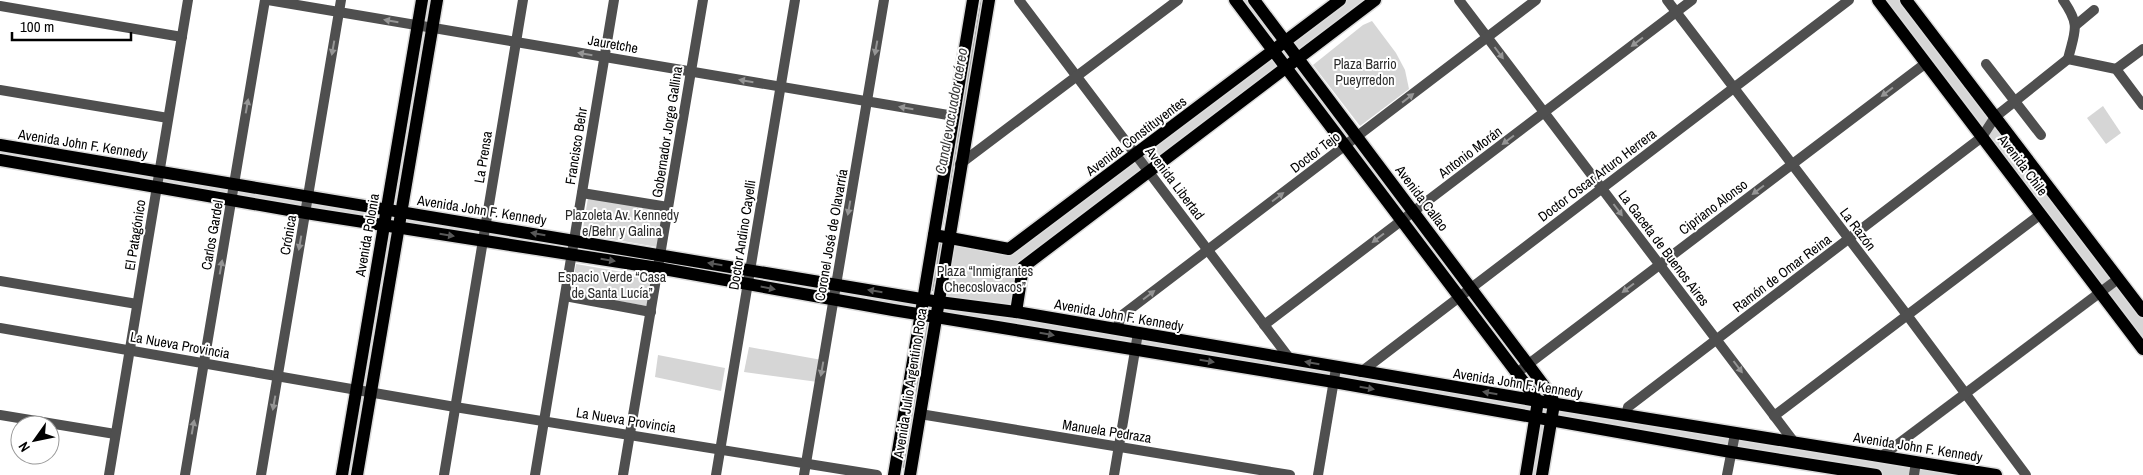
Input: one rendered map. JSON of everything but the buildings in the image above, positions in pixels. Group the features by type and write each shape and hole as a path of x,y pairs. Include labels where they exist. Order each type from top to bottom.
{"main road":[{"name":"Avenida Polonia","path":"342,475 422,0"},
{"path":"357,475 437,0"},
{"name":"Avenida Julio Argentino Roca","path":"894,475 973,0"},
{"name":"Avenida Julio Argentino Roca","path":"910,475 960,164 989,0"},
{"path":"1235,0 1538,401 1526,475"},
{"name":"Avenida Callao","path":"1254,0 1528,364 1551,395 1554,404"},
{"name":"Avenida Constituyentes","path":"1009,249 1340,0"},
{"path":"998,326 1016,312 1023,267 1150,173 1375,0"},
{"name":"Avenida Chile","path":"1878,0 2143,349"},
{"name":"Avenida Chile","path":"1906,0 2143,311"},
{"name":"Avenida John F. Kennedy","path":"0,146 574,240 748,284 834,300 1334,382 1731,452 1876,475"},
{"name":"Avenida John F. Kennedy","path":"0,160 306,213 572,254 750,269 938,302 1016,312 1626,416 1882,456 1915,469 1996,475"},
{"path":"934,235 1009,249 1023,267"},
{"path":"1020,282 1027,303 1042,317"},
{"path":"1542,475 1554,404"}],"street":[{"name":"El Patagónico","path":"109,475 188,0"},
{"name":"Jauretche","path":"266,0 954,116"},
{"name":"Carlos Gardel","path":"185,475 266,0"},
{"name":"Crónica","path":"261,475 341,0"},
{"name":"La Prensa","path":"444,475 523,0"},
{"name":"Francisco Behr","path":"535,475 614,0"},
{"name":"Gobernador Jorge Gallina","path":"623,475 703,0"},
{"name":"Doctor Andino Cayelli","path":"716,475 795,0"},
{"name":"Coronel José de Olavarría","path":"804,475 884,0"},
{"path":"960,164 1178,0"},
{"name":"La Gaceta de Buenos Aires","path":"1459,0 1794,442"},
{"name":"Doctor Tejo","path":"1117,329 1121,316 1536,0"},
{"name":"La Razón","path":"1667,0 1907,314 2026,475"},
{"name":"Antonio Morán","path":"1264,325 1692,0"},
{"name":"Doctor Oscar Arturo Herrera","path":"1361,372 1849,0"},
{"path":"2063,0 2074,15 2076,25 2068,60 2116,69 2143,105"},
{"name":"Avenida Libertad","path":"1021,1 1290,359"},
{"path":"0,6 182,38"},
{"path":"2076,25 2094,10"},
{"path":"2116,69 2143,48"},
{"name":"Ramón de Omar Reina","path":"1626,416 1628,407 1982,137 1995,117 2068,60"},
{"name":"Cipriano Alonso","path":"1516,374 1926,63"},
{"path":"1986,64 2041,135"},
{"path":"0,90 168,118"},
{"path":"582,193 668,207"},
{"path":"1774,416 2041,214"},
{"path":"1882,456 2118,279"},
{"path":"0,281 137,304"},
{"path":"565,296 651,312"},
{"name":"La Nueva Provincia","path":"0,328 455,407 877,475"},
{"path":"1114,475 1138,333"},
{"path":"1318,475 1336,368"},
{"name":"Manuela Pedraza","path":"920,414 1290,475"},
{"path":"0,415 116,434"},
{"path":"1727,475 1735,434"}],"green space":[{"name":"Plaza “Inmigrantes Checoslovacos”","path":"422,0 437,0 402,212 938,301 949,238 1009,249 1273,51 1235,0 1254,0 1285,42 1340,0 1375,0 1298,58 1553,399 1996,475 1876,475 1552,419 1542,475 1526,475 1535,417 399,228 357,475 342,475 384,225 0,160 0,145 386,210","holes":["1286,68 1537,401 1016,312 1023,267"]},
{"path":"1878,0 1906,0 2143,311 2143,349"},
{"name":"Plaza Barrio Pueyrredon","path":"1372,21 1396,53 1405,70 1409,89 1360,126 1313,65 1363,25"},
{"path":"2103,106 2121,133 2106,144 2087,118"},
{"name":"Plazoleta Av. Kennedy e/Behr y Galina","path":"588,198 663,211 657,247 582,234"},
{"name":"Espacio Verde “Casa de Santa Lucía”","path":"576,264 652,277 647,306 571,293"},
{"path":"749,347 822,360 818,382 744,372"},
{"path":"658,355 725,368 721,391 655,377"}],"waterway":[{"name":"Canal evacuador aéreo","path":"942,225 982,0"},
{"name":"Canal evacuador aéreo","path":"932,290 941,243"},
{"name":"Canal evacuador aéreo","path":"904,467 928,324"}]}
